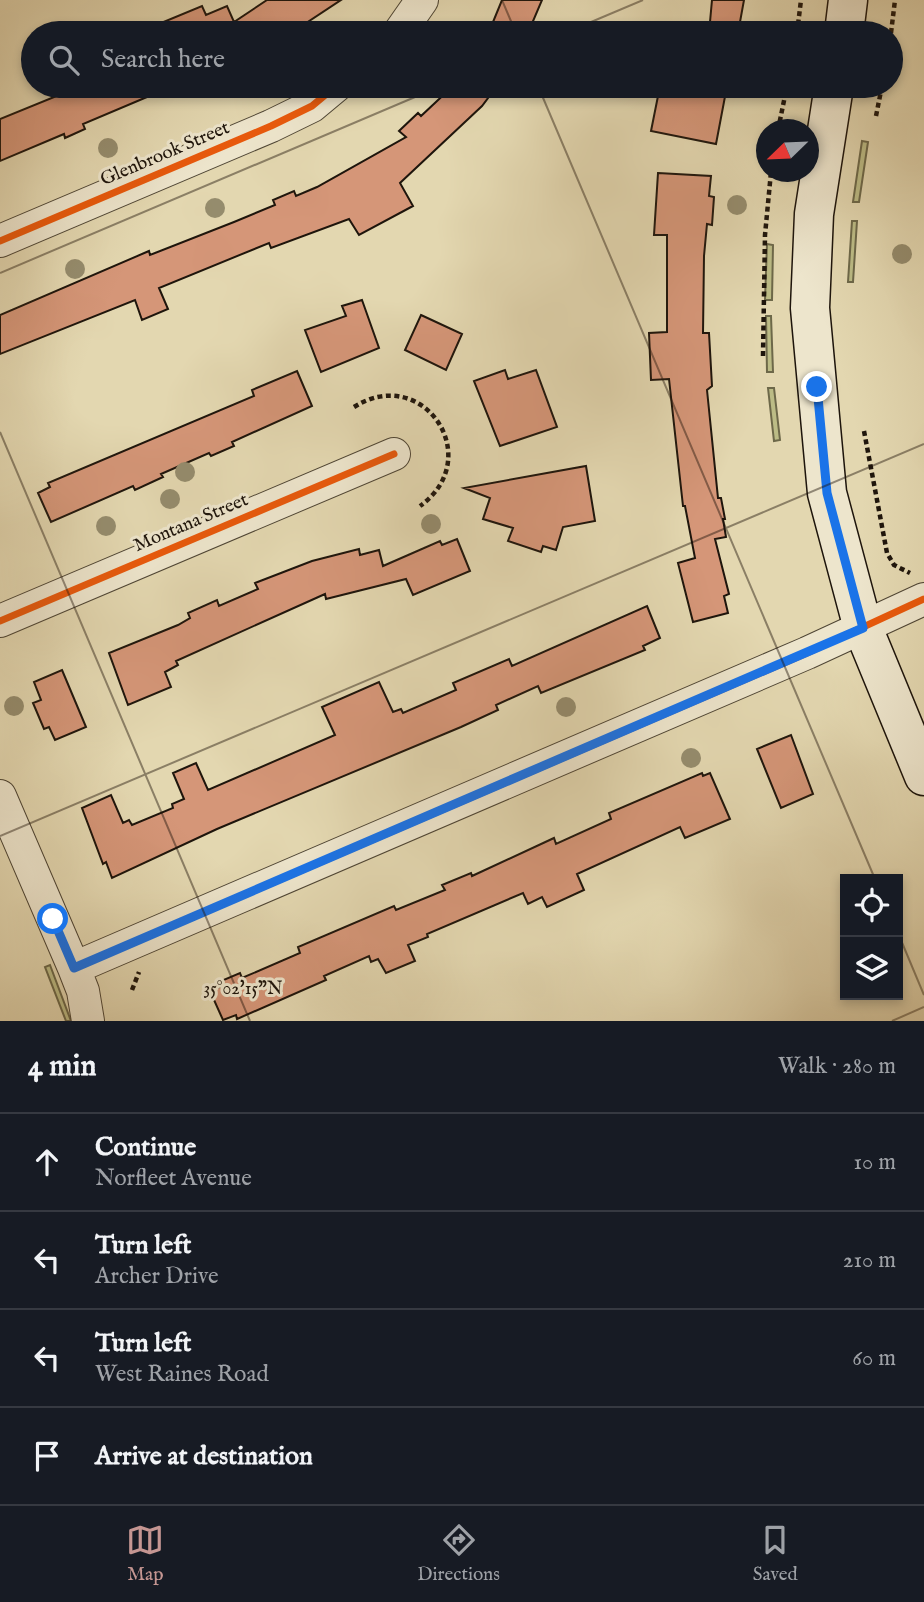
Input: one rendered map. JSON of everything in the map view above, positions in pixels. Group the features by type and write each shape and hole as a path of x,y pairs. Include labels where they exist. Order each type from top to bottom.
{"main road":[{"path":"845,21 848,0"},
{"path":"832,98 814,214 810,308 827,493 863,628 924,776"}],"street":[{"path":"407,21 422,0"},
{"name":"Glenbrook Street","path":"0,241 271,126 312,106 322,98"},
{"name":"Montana Street","path":"0,621 394,454"},
{"path":"74,968 863,628 920,587"},
{"path":"0,796 83,991 88,1021"}],"path":[{"path":"798,21 801,0"},
{"path":"892,21 895,0"},
{"path":"780,119 785,98"},
{"path":"876,116 880,98"},
{"path":"763,356 764,258 770,182"},
{"path":"354,407 373,398 404,397 427,409 441,425 449,452 447,468 438,488 420,506"},
{"path":"864,431 887,553 894,565 920,587"}],"green space":[{"path":"862,141 868,142 859,202 853,202"},
{"path":"852,221 857,221 853,282 848,282"},
{"path":"767,244 773,245 772,300 765,300"},
{"path":"766,316 771,316 773,372 767,372"},
{"path":"768,388 774,388 780,440 774,441"},
{"path":"50,965 71,1021 66,1021 45,967"}],"building":[{"path":"267,0 341,0 309,21 236,21"},
{"path":"502,0 542,0 533,21 493,21"},
{"path":"712,0 744,0 740,21 710,21"},
{"path":"202,6 206,15 227,6 234,21 166,21"},
{"path":"52,98 145,98 83,124 85,129 65,138 64,134 0,161 0,119"},
{"path":"440,98 488,98 400,183 413,206 359,235 349,219 271,248 269,243 159,288 168,309 142,320 135,300 0,354 0,315 149,251 150,255 275,205 273,200 294,191 296,196 317,187 406,137 399,131 418,113 421,116"},
{"path":"658,98 725,98 716,144 651,131"},
{"path":"658,173 711,176 709,196 714,197 712,225 707,224 704,256 703,333 709,333 712,386 707,390 718,498 721,498 725,519 726,537 715,539 729,594 724,596 728,613 693,622 678,563 695,558 683,506 669,379 651,380 649,333 667,332 667,235 654,235"},
{"path":"362,300 379,348 321,372 305,330 346,316 342,306"},
{"path":"421,315 462,334 446,370 405,350"},
{"path":"505,370 508,379 536,370 557,427 500,446 474,381"},
{"path":"297,371 312,406 232,442 234,446 211,456 209,453 161,474 163,477 135,490 133,486 51,522 38,493 50,487 48,483 254,396 252,390"},
{"path":"586,466 595,521 563,527 556,550 543,546 541,552 508,541 513,528 483,519 490,498 464,488"},
{"path":"457,539 470,571 413,595 406,579 326,599 325,594 176,661 178,665 165,672 171,687 128,705 109,653 178,625 190,618 188,613 217,600 219,606 258,589 255,583 312,561 359,549 360,555 379,550 383,566 440,541 442,545"},
{"path":"647,606 660,638 643,646 645,650 541,693 538,686 496,705 498,710 461,727 217,829 112,878 106,862 103,864 82,808 111,795 123,823 129,820 132,825 173,808 172,804 184,799 173,773 196,763 208,790 335,735 322,707 379,682 393,712 401,709 403,713 456,690 453,683 509,659 512,666"},
{"path":"62,670 86,727 55,740 49,727 44,729 33,703 41,700 34,682"},
{"path":"791,735 813,794 781,808 757,749"},
{"path":"702,773 703,776 710,773 730,819 685,838 680,827 577,874 584,890 547,907 542,897 528,904 523,893 427,934 428,937 408,945 415,961 386,973 378,959 371,962 369,956 324,976 326,980 237,1019 236,1015 223,1020 210,991 222,986 221,981 240,973 242,978 300,953 298,947 394,906 396,910 445,890 442,885 471,873 472,876 554,838 556,844 611,819 609,813"}],"cycle path":[{"path":"0,241 271,126 312,106 322,98"},
{"path":"0,621 394,454"},
{"path":"74,968 807,653 924,599"}],"route":[{"path":"53,919 74,968 863,628 835,532 827,493 817,387"}]}
